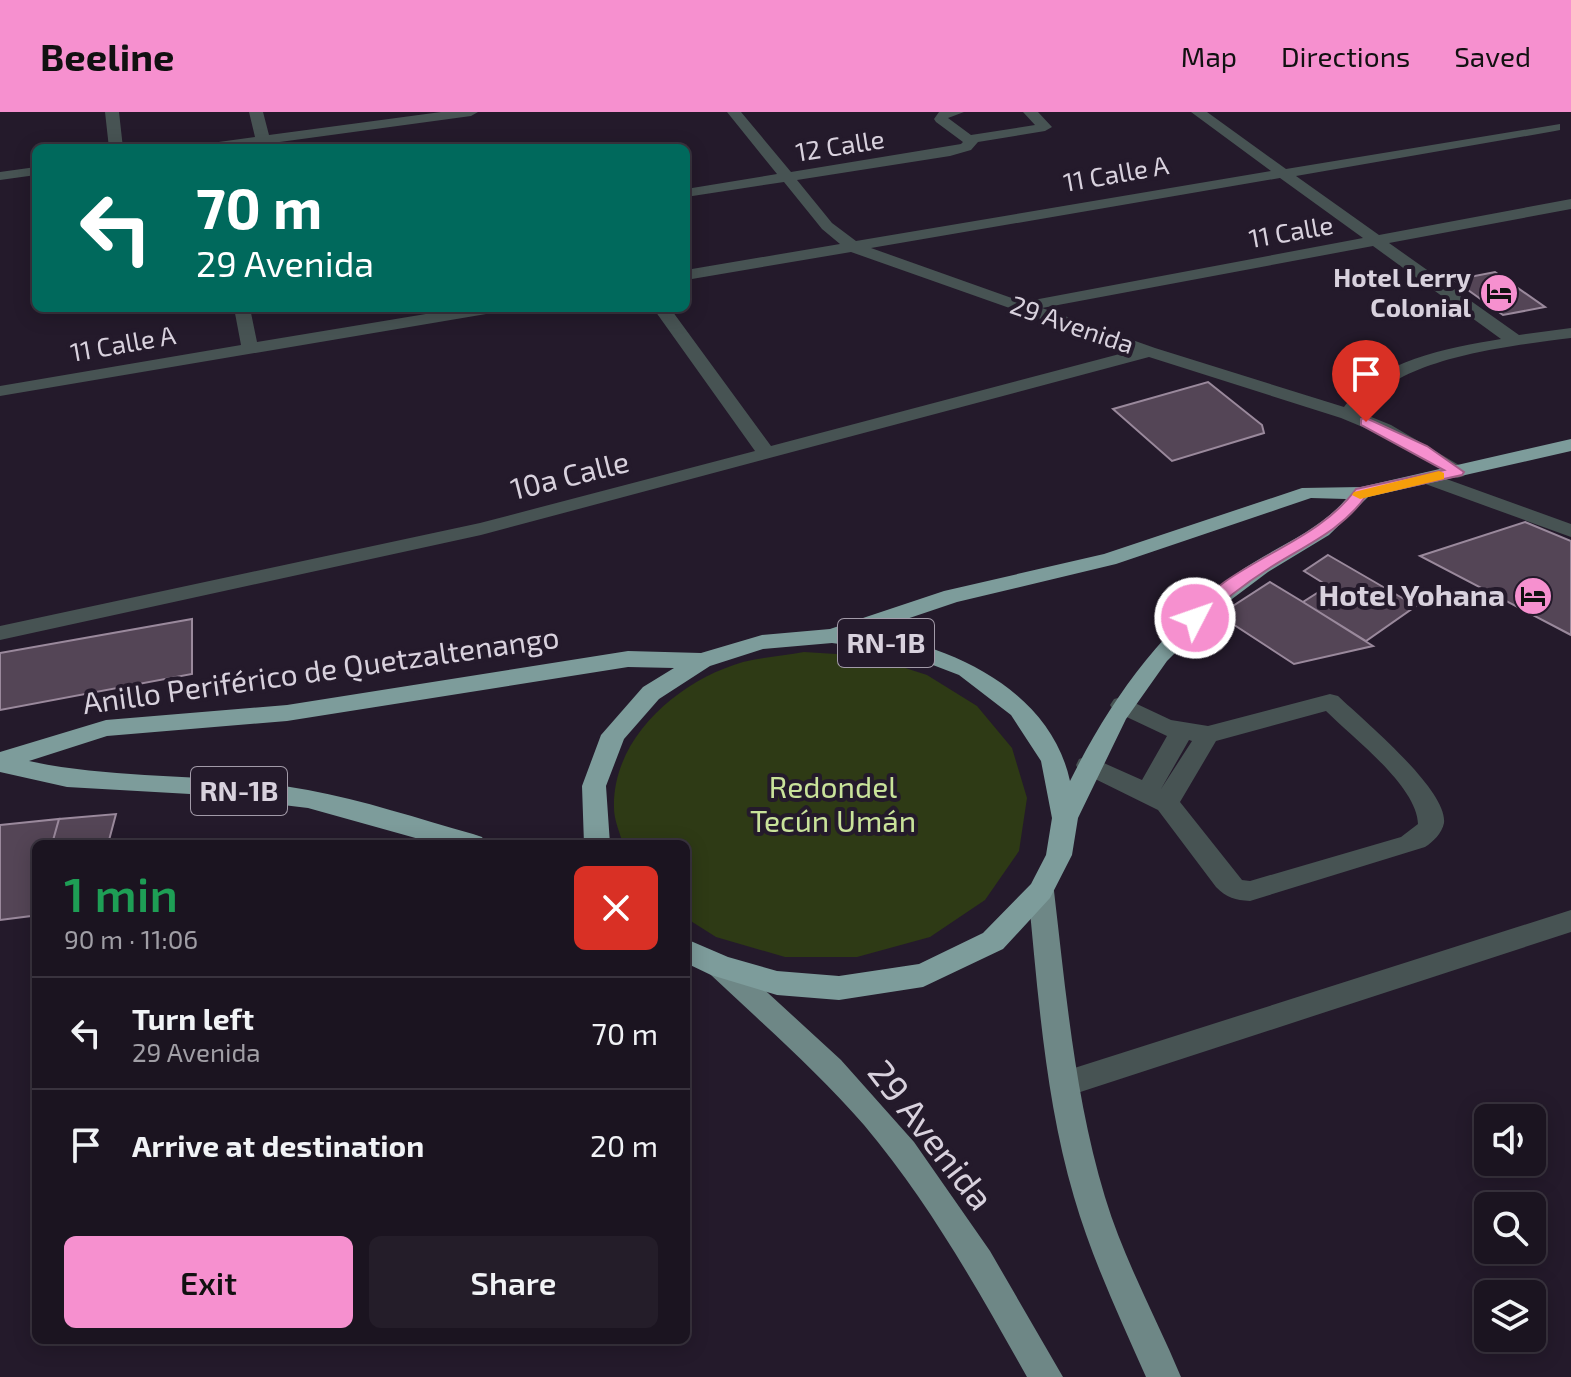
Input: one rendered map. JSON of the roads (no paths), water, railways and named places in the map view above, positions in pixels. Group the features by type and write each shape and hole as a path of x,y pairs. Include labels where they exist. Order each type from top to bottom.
{"highway":[{"name":"RN-1B","path":"832,636 952,596 1109,559 1166,542 1309,492 1361,493 1571,445"},
{"name":"RN-1B","path":"690,952 721,967 777,983 839,988 923,975 993,941 1041,891 1059,855 1065,818 1088,765 1122,705 1162,651 1212,602 1261,566 1345,515 1361,493"},
{"name":"RN-1B","path":"597,840 594,786 613,735 651,693 702,661 762,642 832,636 902,645 967,670 1019,709 1053,760 1065,818"},
{"name":"Anillo Periférico de Quetzaltenango","path":"0,762 106,728 287,713 628,659 702,661"},
{"name":"Anillo Periférico de Quetzaltenango","path":"0,762 67,778 190,785 308,799 458,840"}],"main road":[{"path":"1041,891 1065,1084 1083,1175 1124,1292 1164,1377"},
{"name":"29 Avenida","path":"721,967 847,1085 910,1163 971,1248 1046,1377"}],"street":[{"path":"112,112 116,144"},
{"path":"256,112 263,140"},
{"path":"234,144 422,115 471,112"},
{"name":"29 Avenida","path":"734,112 827,226 853,247 1149,352 1348,414 1397,436 1457,472"},
{"path":"957,112 941,116 941,120 970,141"},
{"name":"12 Calle","path":"690,192 950,152 966,147 970,141 1045,127 1030,112"},
{"path":"1199,112 1514,340"},
{"path":"1529,112 1571,135"},
{"name":"11 Calle A","path":"690,274 1555,127"},
{"path":"0,176 32,172"},
{"name":"11 Calle","path":"1019,307 1571,204"},
{"path":"243,312 250,349"},
{"name":"11 Calle A","path":"0,391 468,312"},
{"path":"664,312 767,454"},
{"path":"1348,414 1364,394 1389,377 1419,365 1514,340 1571,333"},
{"name":"10a Calle","path":"0,633 481,529 1149,352"},
{"path":"1427,478 1571,531"},
{"path":"1088,765 1156,799 1236,890 1250,891 1409,844 1425,835 1431,823 1429,807 1417,789 1330,702 1208,735 1181,733 1122,705"},
{"path":"1156,799 1181,733"},
{"path":"1156,799 1208,735"},
{"path":"1065,1084 1571,921"}],"place":[{"name":"Hotel Lerry Colonial","path":"1499,293"},
{"name":"Hotel Yohana","path":"1533,596"}],"park label":[{"name":"Redondel Tecún Umán","path":"833,805"}]}
